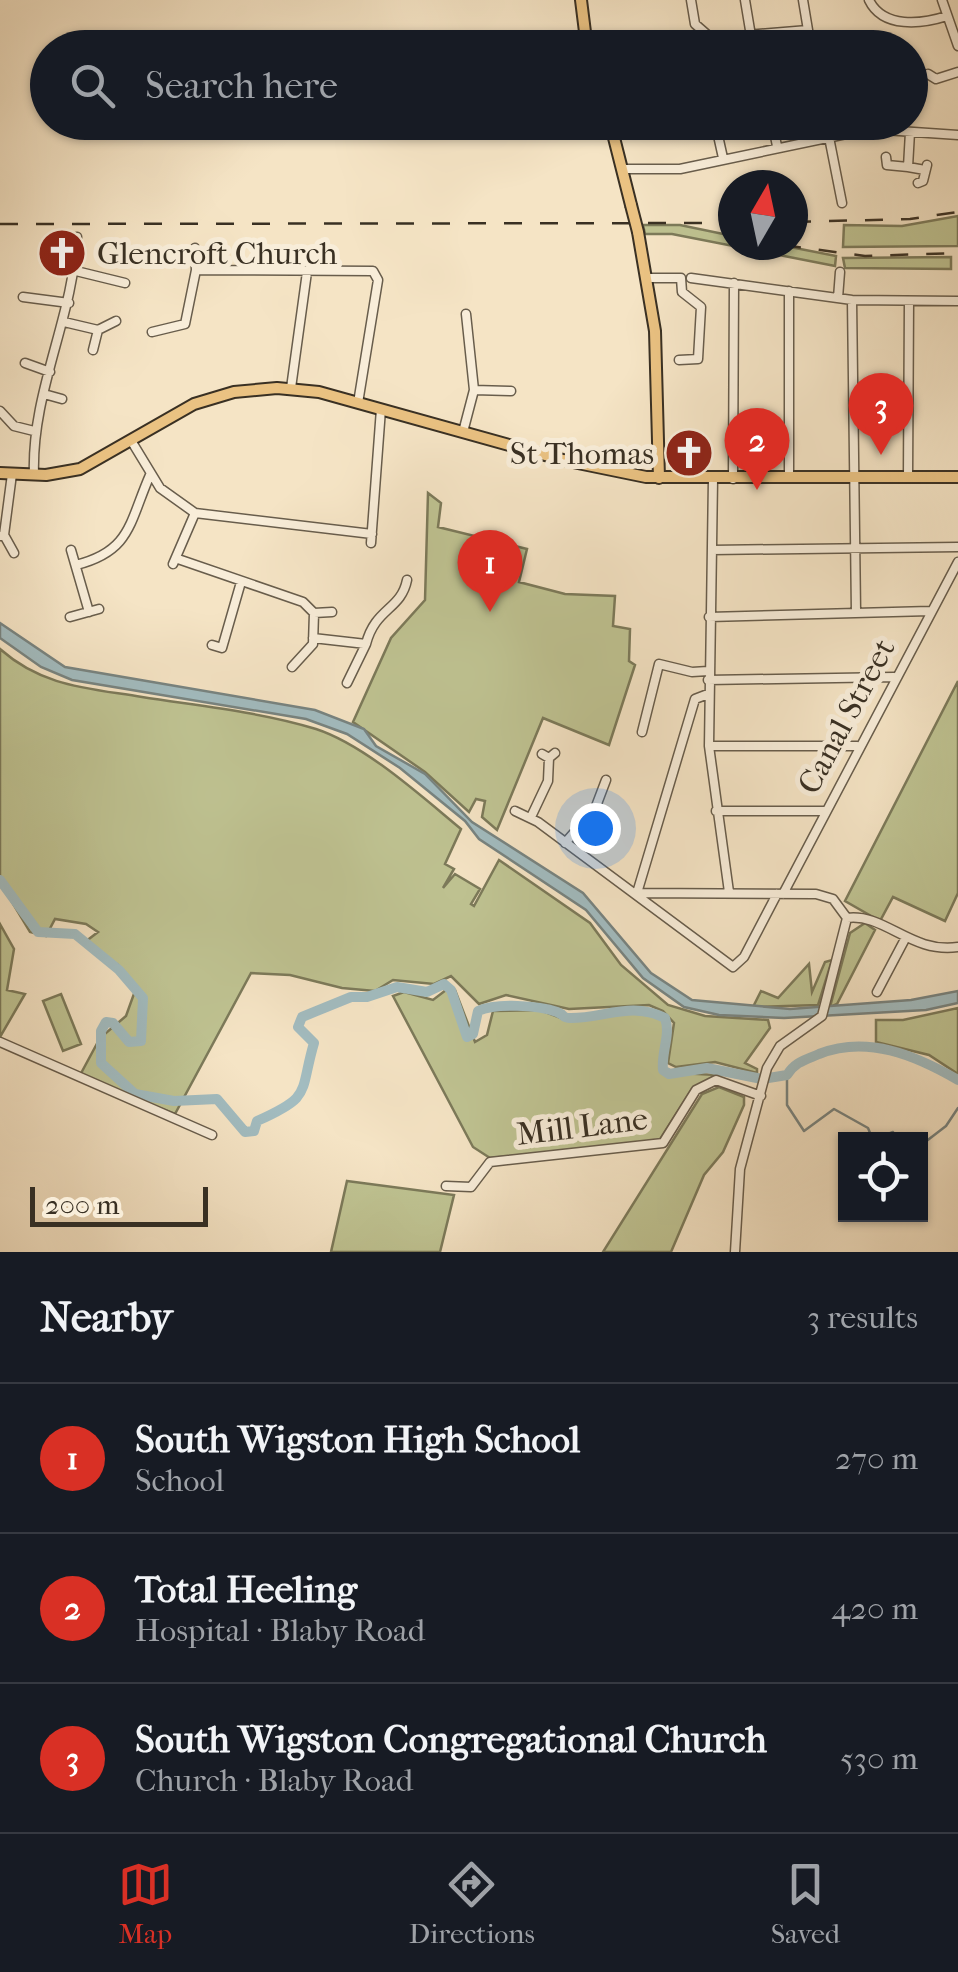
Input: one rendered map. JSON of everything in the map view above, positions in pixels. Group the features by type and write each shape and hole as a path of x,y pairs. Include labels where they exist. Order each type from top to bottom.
{"main road":[{"path":"581,0 584,30"},
{"path":"614,140 648,278 659,478"},
{"path":"6,474 80,469 182,410 208,400 248,390 291,388 607,471 659,478 958,477"},
{"path":"659,460 679,479"}],"street":[{"path":"691,0 698,30"},
{"path":"744,0 749,30"},
{"path":"803,0 808,30"},
{"path":"869,0 878,13 896,20 948,16"},
{"path":"942,0 958,46"},
{"path":"932,80 958,72"},
{"path":"928,133 958,135"},
{"path":"720,140 723,158"},
{"path":"776,140 777,146"},
{"path":"622,170 680,169 808,140"},
{"path":"830,140 842,202"},
{"path":"908,166 910,140"},
{"path":"886,156 887,166 926,168 923,182 918,183"},
{"path":"34,475 34,431 69,303 77,237"},
{"path":"185,324 196,270 195,248"},
{"path":"76,270 125,282"},
{"path":"196,270 376,273 358,403"},
{"path":"291,388 307,272"},
{"path":"838,298 840,272"},
{"path":"648,278 682,278 682,292 701,308 698,359 678,360"},
{"path":"691,278 852,300 958,301"},
{"path":"732,480 734,283"},
{"path":"789,478 790,291"},
{"path":"23,297 69,303"},
{"path":"852,300 851,477 856,612"},
{"path":"908,478 909,300"},
{"path":"463,432 474,390 466,314"},
{"path":"64,322 98,330 116,322"},
{"path":"152,332 185,324 194,330"},
{"path":"93,350 98,330"},
{"path":"25,362 50,372"},
{"path":"474,390 511,391"},
{"path":"44,394 62,399"},
{"path":"132,442 166,494 195,513 372,538 380,410"},
{"path":"0,411 16,428 34,431"},
{"path":"6,474 2,535 14,553"},
{"path":"76,565 114,550 150,474"},
{"path":"714,480 709,746 728,892"},
{"path":"195,513 176,562 298,598 314,614 310,649 292,668"},
{"path":"712,550 958,547"},
{"path":"71,550 89,612"},
{"name":"Canal Street","path":"636,893 728,965 739,964 958,562"},
{"path":"347,683 366,644 372,620 398,600 407,580"},
{"path":"221,648 241,582"},
{"path":"70,617 99,608"},
{"path":"709,617 930,611"},
{"path":"314,614 332,612"},
{"path":"314,638 366,644"},
{"path":"642,732 659,664 708,675 894,677"},
{"path":"636,893 695,698 708,694"},
{"path":"709,746 857,746"},
{"path":"531,817 548,780 549,755"},
{"path":"565,842 594,809 606,780"},
{"path":"513,811 531,817 636,893 826,896 839,904 847,918 822,1016 780,1046 767,1068 740,1169 736,1252"},
{"path":"716,812 825,811"},
{"path":"847,918 867,919 931,949 958,947"},
{"path":"877,992 905,939"},
{"path":"0,1042 212,1136"},
{"name":"Mill Lane","path":"446,1186 471,1188 490,1162 663,1143 696,1090 716,1080 760,1096"}],"green space":[{"path":"958,216 958,246 843,247 844,225 902,226"},
{"path":"643,225 680,225 718,233 718,243 672,234 645,234"},
{"path":"808,250 836,256 835,266 804,260 808,260"},
{"path":"951,257 951,269 845,268 843,258"},
{"path":"428,493 441,503 438,527 527,549 519,582 565,594 615,596 613,626 630,629 629,661 635,665 609,745 543,718 497,830 482,817 485,801 476,799 469,812 425,772 353,722 391,638 425,600"},
{"path":"0,649 33,671 67,684 274,718 316,729 354,747 461,829 445,864 454,869 443,888 455,874 480,889 471,904 474,906 499,860 590,923 621,965 668,1005 705,1016 768,1020 770,1028 745,1063 757,1069 757,1073 715,1062 676,1067 668,1063 674,1023 663,1011 649,1005 569,1009 506,995 479,1004 451,976 434,984 393,980 375,991 342,988 290,975 251,973 175,1114 79,1077 100,1038 126,1016 135,991 118,965 85,942 98,932 86,924 55,919 46,936 30,932 0,882"},
{"path":"958,681 958,893 945,921 893,897 880,921 845,901"},
{"path":"865,923 875,930 837,1004 830,1007 850,933"},
{"path":"0,924 14,949 7,990 25,994 0,1037"},
{"path":"832,960 818,1005 753,1007 761,991 778,998 809,964 812,992 825,962"},
{"path":"446,990 455,990 475,1042 487,1035 493,1011 540,1010 566,1020 641,1010 663,1020 662,1072 716,1075 692,1089 659,1141 490,1158 473,1147 393,996 404,992 433,1000"},
{"path":"61,994 81,1044 63,1051 43,1001"},
{"path":"958,1008 958,1074 929,1055 876,1042 876,1020 903,1020"},
{"path":"719,1087 744,1097 744,1105 723,1152 704,1175 671,1252 603,1252 702,1094"},
{"path":"347,1181 454,1195 440,1252 331,1252"}],"water":[{"path":"0,623 65,667 315,710 364,729 376,746 425,774 472,822 583,893 651,973 692,1000 790,1009 911,1000 958,991 958,1003 926,1010 784,1018 719,1015 684,1007 643,978 586,910 479,839 465,821 400,768 347,734 306,719 72,680 41,667 0,638"}],"waterway":[{"path":"0,880 38,932 75,934 119,970 143,998 141,1041 129,1042 113,1023 106,1022 101,1031 101,1063 135,1094 174,1101 217,1099 245,1132 254,1131 257,1121 287,1105 301,1092 314,1043 298,1027 302,1017 351,997 367,997 397,987 427,992 444,984 451,990 467,1037 473,1034 478,1011 495,1007 539,1008 568,1018 629,1011 653,1013 665,1018 663,1070 669,1074 707,1068 762,1079 787,1075 797,1064 819,1054 873,1047 908,1056 958,1080"},
{"path":"787,1075 787,1105 804,1131 834,1109 870,1132"},
{"path":"928,1140 946,1126 958,1108"}],"railway":[{"path":"808,222 910,219 958,212"},
{"path":"0,224 718,223"},
{"path":"808,248 865,256 958,253"}],"place":[{"name":"Glencroft Church","path":"62,253"},
{"name":"St Thomas","path":"689,453"},
{"name":"South Wigston Congregational Church","path":"881,455"},
{"name":"Total Heeling","path":"757,490"},
{"name":"South Wigston High School","path":"490,612"}]}
